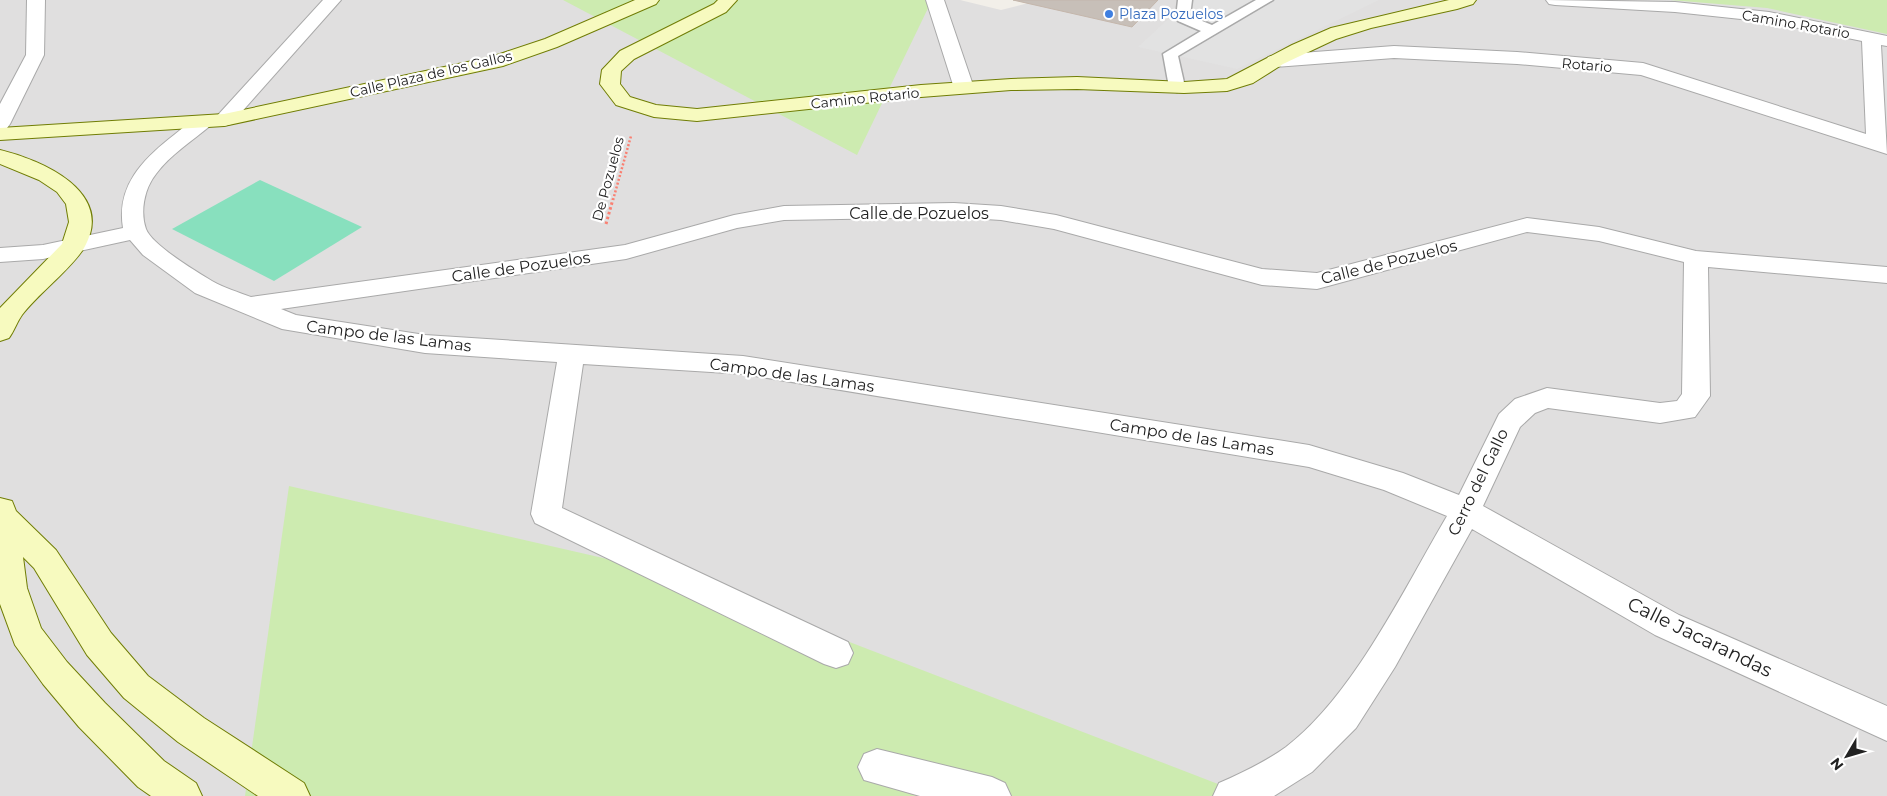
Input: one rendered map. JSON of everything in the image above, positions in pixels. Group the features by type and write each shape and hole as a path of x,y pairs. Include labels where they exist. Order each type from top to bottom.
{"street":[{"path":"0,124 35,55 36,0"},
{"path":"214,121 332,0"},
{"name":"Calle Plaza de los Gallos","path":"0,134 214,121 496,62 551,43 650,0"},
{"name":"Camino Rotario","path":"728,0 720,8 627,55 612,70 610,84 623,102 654,111 697,115 964,88 1057,83 1177,87 1229,85 1250,77 1275,61 1335,32 1383,18"},
{"path":"935,0 964,88"},
{"path":"1383,18 1408,0"},
{"path":"1383,18 1447,7 1467,0"},
{"name":"Camino Rotario","path":"1555,0 1675,7 1769,17 1879,39"},
{"path":"1879,39 1882,146"},
{"name":"Rotario","path":"1275,61 1394,52 1517,58 1643,69 1882,146"},
{"name":"Calle Plaza de los Gallos","path":"135,232 132,209 135,191 146,170 214,121"},
{"path":"0,156 47,175 65,187 77,204 80,222 73,246 3,321"},
{"name":"Calle de Pozuelos","path":"252,305 626,252 672,241 734,222 784,213 954,210 1001,214 1056,222 1262,277 1317,281 1527,226 1600,234 1696,258 1887,276"},
{"path":"0,255 43,252 135,232"},
{"name":"Campo de las Lamas","path":"135,232 151,250 204,287 252,305 291,323 426,344 743,366 1309,456 1393,481 1466,511"},
{"name":"Cerro del Gallo","path":"1232,796 1244,794 1299,758 1343,716 1382,656 1466,511 1509,421 1525,406 1547,398 1660,413 1685,410 1696,396 1696,258"},
{"path":"571,354 546,514 836,653"},
{"path":"1,511 11,588 27,635 55,673 92,715 151,774 183,796"},
{"path":"1,511 45,559 99,644 136,687 191,730 291,796"},
{"name":"Calle Jacarandas","path":"1466,511 1667,625 1887,724"},
{"path":"877,768 992,796"}],"lane":[{"path":"1185,0 1182,18 1212,30"},
{"path":"1177,87 1170,54 1266,0"}],"path":[{"name":"De Pozuelos","path":"597,256 639,106"}],"shaded area":[{"path":"0,0 960,0 1001,10 1040,0 1887,0 1887,796 0,796"},
{"path":"1189,0 1379,0 1237,69 1138,47"}],"green space":[{"path":"563,0 932,0 857,155"},
{"path":"1670,0 1887,0 1887,34 1767,8"},
{"path":"260,180 362,227 274,281 172,229"},
{"path":"289,486 673,574 1244,794 1259,796 245,796"}],"building":[{"name":"Plaza Pozuelos","path":"1013,0 1158,0 1132,27"}],"place":[{"name":"Plaza Pozuelos","path":"1109,14"}]}
